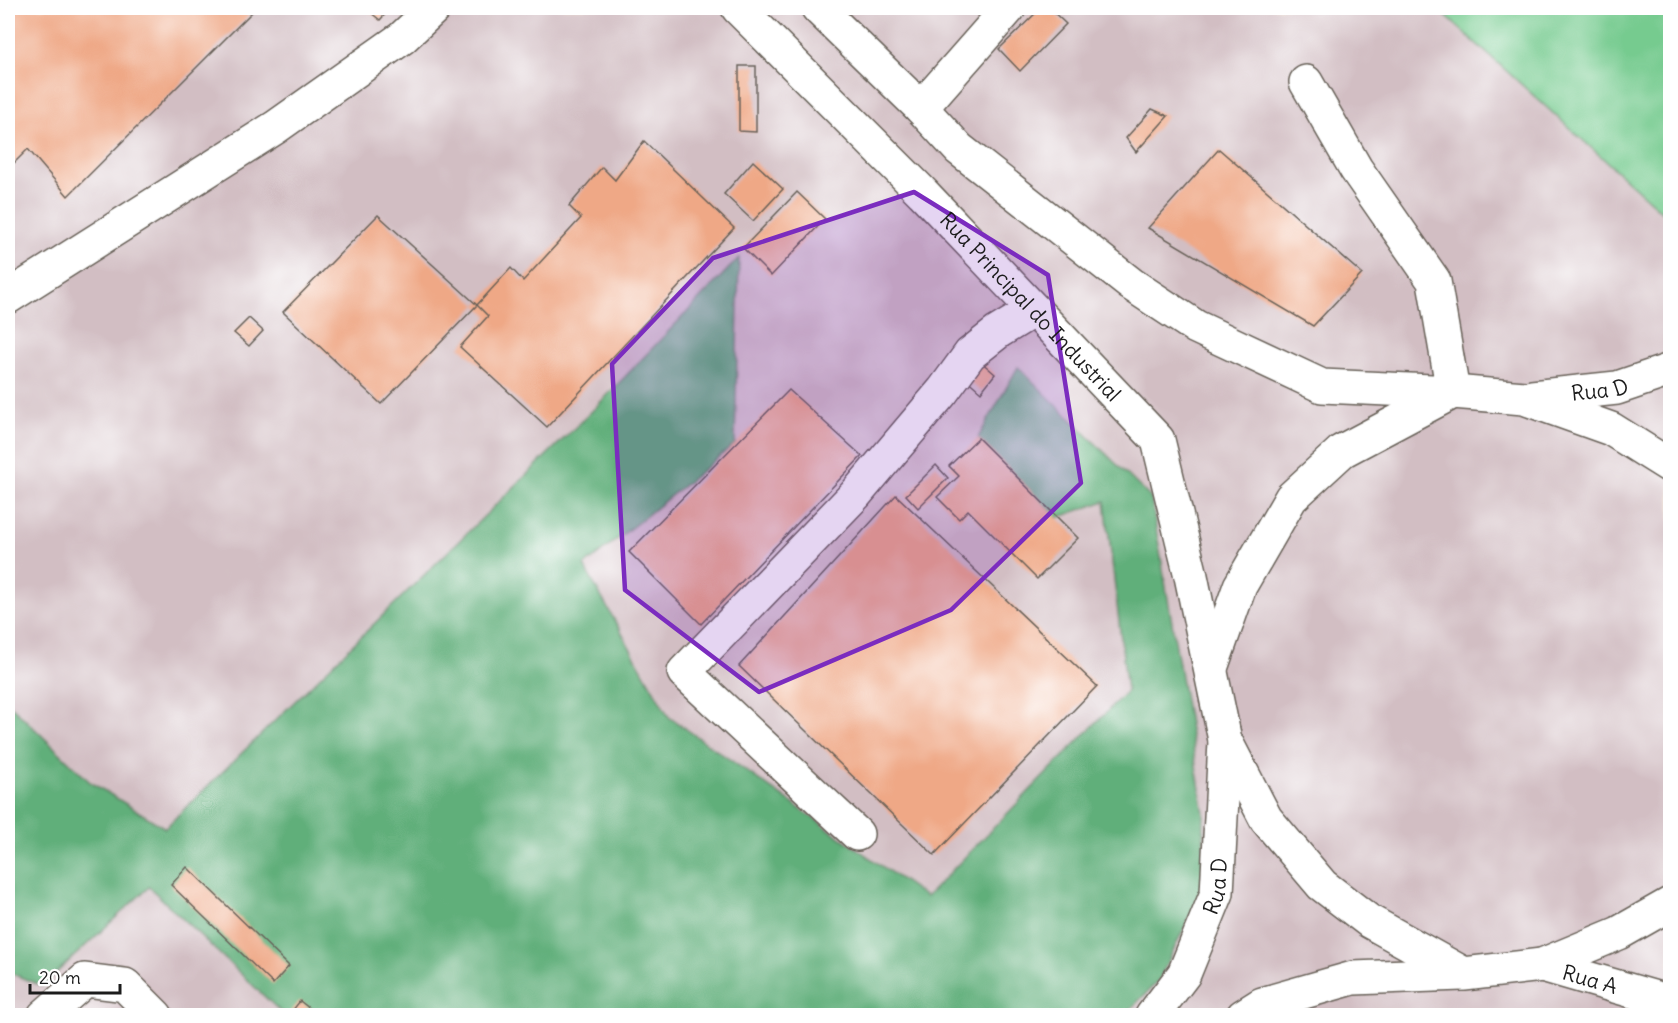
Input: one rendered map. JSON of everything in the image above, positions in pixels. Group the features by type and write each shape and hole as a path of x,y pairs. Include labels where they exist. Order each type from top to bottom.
{"street":[{"path":"8,297 276,128 402,38 435,8"},
{"name":"Rua Principal do Industrial","path":"738,8 923,193 1158,440 1211,668 1225,740"},
{"path":"818,8 921,108 959,149 1131,284 1196,327 1322,386 1454,392 1524,398 1611,429 1671,466"},
{"path":"921,108 1009,8"},
{"path":"1306,82 1356,169 1434,281 1454,392"},
{"path":"857,834 684,672 855,495 943,391 970,354 998,332 1034,310"},
{"name":"Rua D","path":"1524,398 1617,388 1671,370"},
{"path":"1211,668 1240,586 1291,498 1342,451 1454,392"},
{"path":"1225,740 1266,819 1322,885 1369,921 1464,974"},
{"name":"Rua D","path":"1152,1016 1184,974 1217,893 1225,740"},
{"path":"1243,1016 1262,1005 1353,978 1464,974 1542,965 1619,933 1671,904"},
{"name":"Rua A","path":"1542,965 1671,1002"},
{"path":"44,1016 85,980 125,985 156,1016"}],"highlighted area":[{"path":"914,192 1048,275 1081,483 951,610 759,692 625,590 612,364 713,258"}],"shaded area":[{"path":"8,8 1670,8 1670,1015 8,1015"}],"green space":[{"path":"1437,8 1670,8 1670,219"},
{"path":"739,258 735,444 584,566 669,717 926,897 1127,691 1105,501 1057,518 978,438 1018,367 1151,498 1204,813 1203,889 1159,980 1125,1015 284,1015 149,887 42,986 8,972 8,703 90,782 165,828 593,410"}],"building":[{"path":"8,8 256,8 68,196 28,149 8,169"},
{"path":"365,8 391,8 380,20"},
{"path":"1041,8 1049,8 1066,24 1020,71 999,49"},
{"path":"739,66 756,66 756,132 739,131"},
{"path":"1152,109 1168,116 1136,152 1126,138"},
{"path":"644,141 734,228 547,427 460,347 488,316 477,305 511,268 523,281 581,218 569,206 602,167 615,180"},
{"path":"1219,149 1362,274 1313,326 1148,228"},
{"path":"753,161 783,189 753,221 724,194"},
{"path":"797,192 825,219 771,276 743,248"},
{"path":"378,215 477,305 381,404 283,312"},
{"path":"249,318 263,331 249,346 234,333"},
{"path":"979,360 995,374 981,392 965,378"},
{"path":"789,390 862,456 701,624 629,552"},
{"path":"978,438 1078,538 1037,579 968,510 959,519 937,497 959,476 949,466"},
{"path":"936,465 948,478 918,508 906,495"},
{"path":"896,495 1097,686 934,855 739,666"},
{"path":"187,867 289,966 273,984 171,885"},
{"path":"300,1001 315,1013 313,1016 288,1016"}]}
